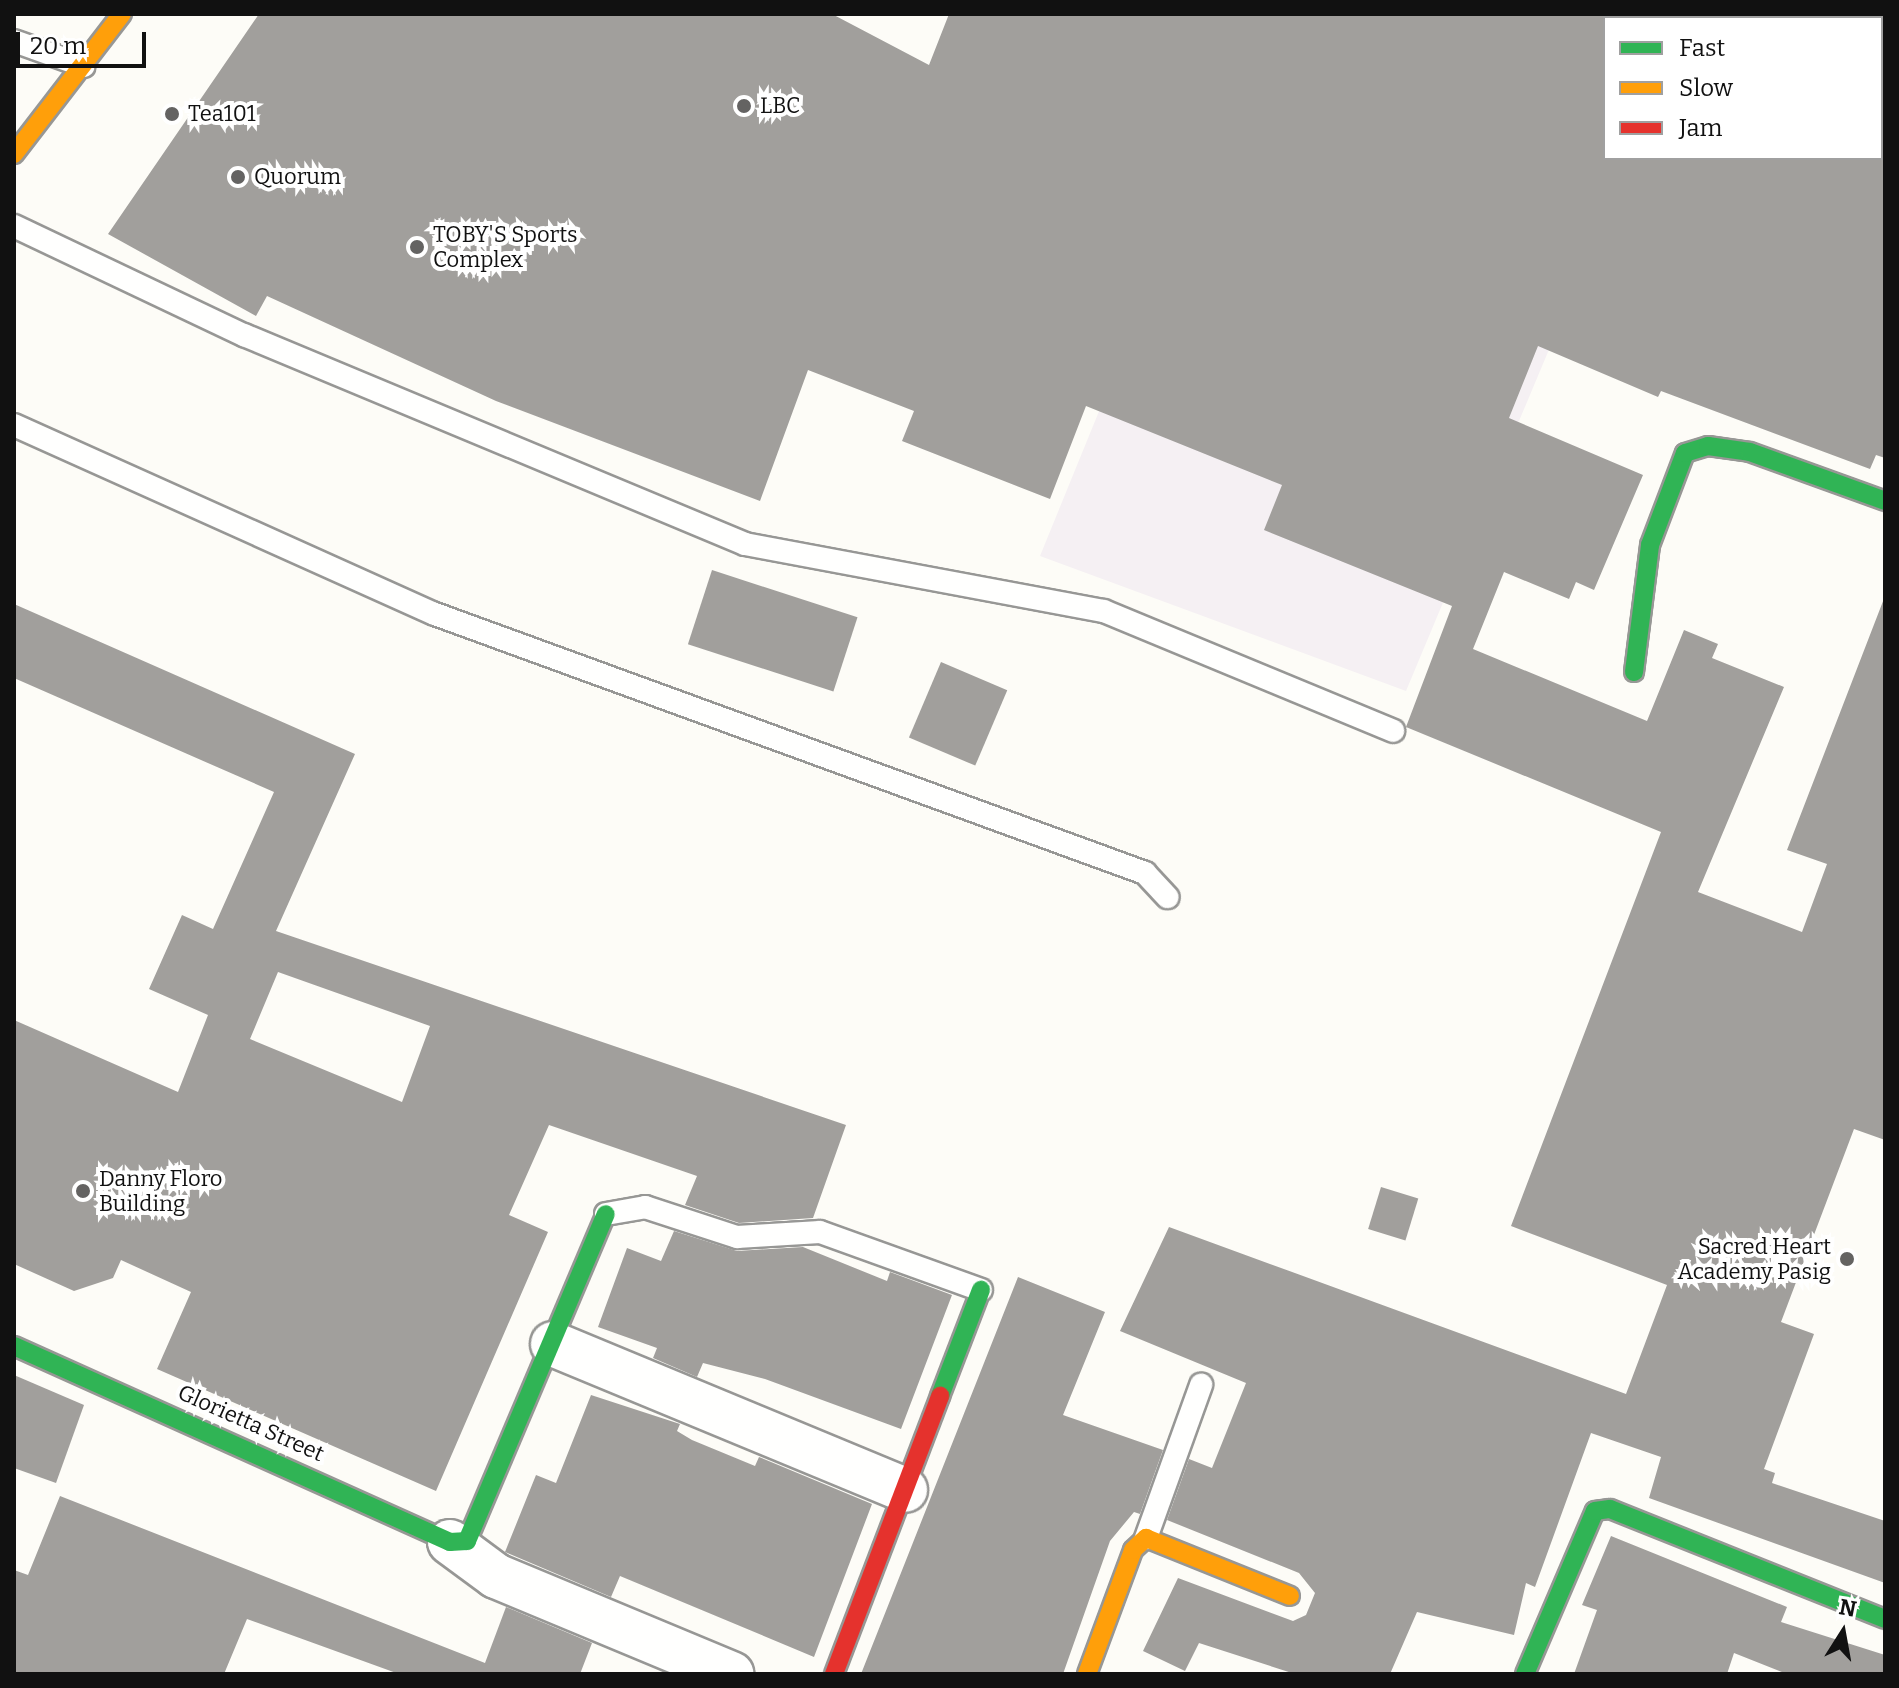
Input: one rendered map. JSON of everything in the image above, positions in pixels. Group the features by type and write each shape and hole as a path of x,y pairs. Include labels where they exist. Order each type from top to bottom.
{"street":[{"path":"14,154 122,14"},
{"path":"1634,672 1650,545 1685,453 1708,446 1750,452 1885,501"},
{"path":"606,1214 553,1344 458,1542 496,1576 731,1674"},
{"path":"834,1674 981,1290"},
{"path":"553,1344 905,1490"},
{"name":"Glorietta Street","path":"14,1346 458,1542"},
{"path":"1525,1674 1595,1511 1610,1509 1885,1619"},
{"path":"1087,1674 1133,1550 1146,1538 1290,1596"}],"lane":[{"path":"14,41 84,66"},
{"path":"14,226 244,335 745,544 1104,611 1393,731"},
{"path":"14,425 435,614 1145,873 1167,897"},
{"path":"606,1214 645,1207 737,1237 820,1232 981,1290"},
{"path":"1146,1538 1201,1385"}],"shaded area":[{"path":"1261,14 1885,14 1885,391 1581,273 1406,691 1040,556"}],"building":[{"path":"259,14 832,14 929,65 949,14 1605,14 1603,160 1885,158 1885,458 1876,455 1870,469 1661,391 1658,397 1538,346 1509,418 1643,475 1594,590 1576,582 1569,599 1504,572 1473,649 1647,721 1684,630 1718,644 1712,658 1784,687 1698,892 1802,932 1827,864 1787,850 1885,596 1885,1140 1854,1129 1781,1322 1814,1334 1764,1469 1775,1473 1772,1483 1885,1521 1885,1583 1649,1498 1661,1457 1591,1433 1535,1587 1526,1583 1514,1635 1417,1612 1390,1674 1295,1674 1199,1643 1185,1671 1143,1651 1178,1578 1293,1621 1306,1615 1315,1593 1299,1573 1167,1520 1189,1459 1212,1468 1246,1383 1120,1331 1169,1227 1626,1394 1667,1285 1511,1226 1661,832 1406,727 1452,606 1264,530 1282,485 1086,406 1050,499 902,441 914,411 808,370 760,501 496,401 267,296 256,316 108,234"},
{"path":"712,570 858,617 833,691 688,644"},
{"path":"14,604 355,754 276,931 846,1125 813,1218 739,1223 685,1205 697,1176 549,1125 509,1215 548,1232 436,1491 157,1369 191,1292 121,1260 113,1278 74,1291 14,1264 14,1020 178,1092 208,1015 149,989 182,915 213,929 274,792 14,678","holes":["278,972 430,1026 402,1102 250,1039"]},
{"path":"941,662 1007,690 975,766 909,737"},
{"path":"1381,1187 1418,1198 1405,1240 1368,1229"},
{"path":"674,1231 737,1251 803,1247 887,1281 890,1272 952,1295 901,1429 765,1379 703,1363 697,1377 653,1358 657,1348 598,1327 627,1248 661,1261"},
{"path":"1018,1277 1105,1312 1063,1415 1163,1450 1140,1514 1134,1512 1110,1541 1063,1674 861,1674"},
{"path":"14,1375 84,1405 56,1483 14,1468"},
{"path":"591,1395 680,1424 677,1431 692,1440 755,1466 759,1457 872,1504 814,1657 620,1576 611,1597 505,1552 536,1475 556,1483"},
{"path":"60,1496 485,1663 506,1607 592,1643 580,1674 399,1674 247,1619 224,1674 14,1674 14,1570 28,1575"},
{"path":"1611,1536 1787,1607 1781,1622 1885,1655 1885,1674 1787,1674 1734,1653 1727,1674 1574,1674 1597,1610 1582,1605"}],"traffic: fast":[{"path":"1634,672 1650,545 1685,453 1708,446 1750,452 1885,501"},
{"path":"14,1346 450,1542 467,1541 606,1214"},
{"path":"940,1396 981,1290"},
{"path":"1525,1674 1595,1511 1610,1509 1885,1619"}],"traffic: slow":[{"path":"14,154 122,14"},
{"path":"1087,1674 1133,1550 1146,1538 1290,1596"}],"traffic: jam":[{"path":"834,1674 940,1396"}],"place":[{"name":"LBC","path":"744,106"},
{"name":"Tea101","path":"172,114"},
{"name":"Quorum","path":"238,177"},
{"name":"TOBY'S Sports Complex","path":"417,247"},
{"name":"Danny Floro Building","path":"83,1191"},
{"name":"Sacred Heart Academy Pasig","path":"1847,1259"}]}
